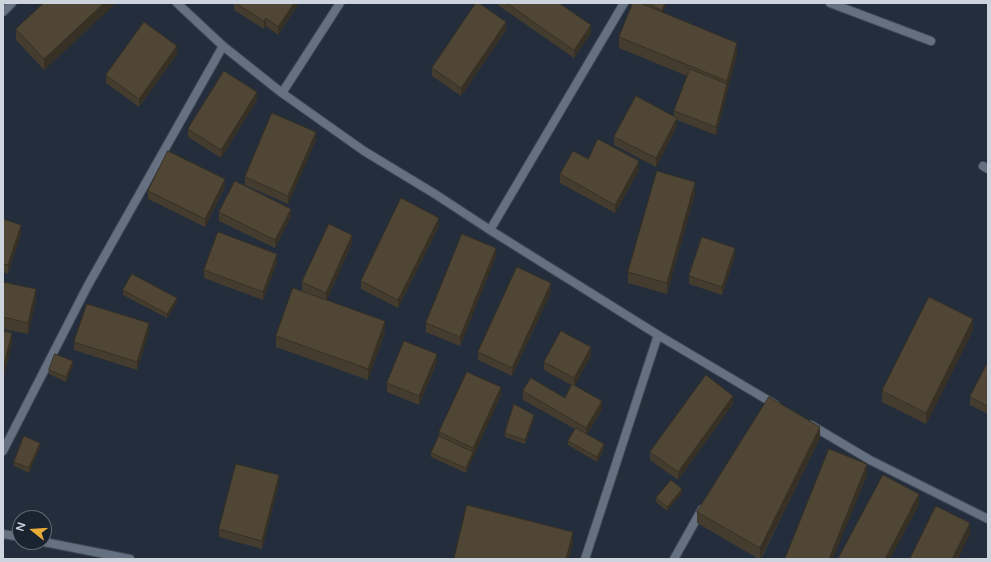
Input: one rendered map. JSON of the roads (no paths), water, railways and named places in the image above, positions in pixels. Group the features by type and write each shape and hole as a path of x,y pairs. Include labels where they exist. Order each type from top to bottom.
{"street":[{"path":"3,12 12,3"},
{"path":"177,3 223,46 282,93 364,151 435,194 765,403 781,407"},
{"path":"282,93 340,3"},
{"path":"490,230 624,3"},
{"path":"830,3 931,41"},
{"path":"3,450 88,287 223,46"},
{"path":"585,559 658,335"},
{"path":"801,419 870,460 988,519"},
{"path":"674,559 706,502"},
{"path":"52,544 130,559"}]}
